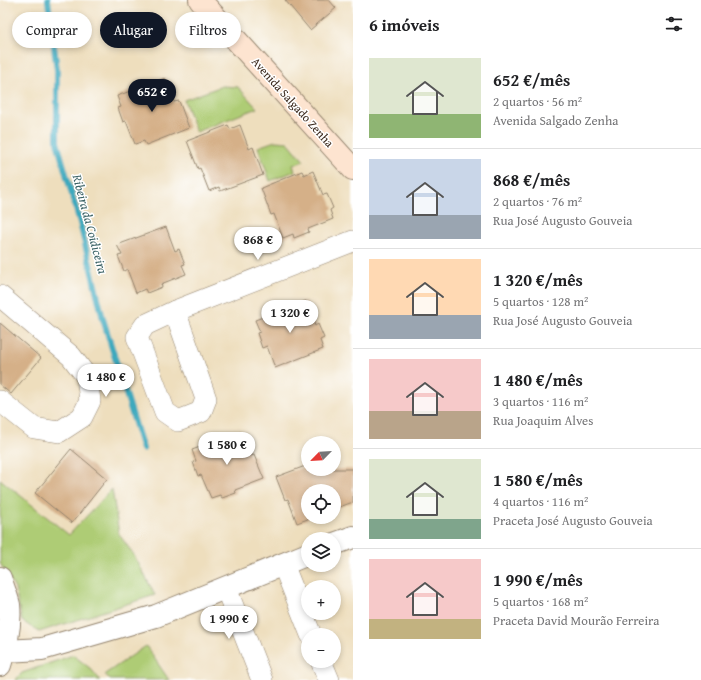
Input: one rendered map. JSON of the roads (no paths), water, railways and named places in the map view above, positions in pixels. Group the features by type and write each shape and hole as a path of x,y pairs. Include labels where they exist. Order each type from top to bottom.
{"main road":[{"name":"Avenida Salgado Zenha","path":"200,0 353,169"}],"street":[{"path":"175,311 206,399 201,412 178,421 165,412 137,337 145,324 175,311 353,241"},
{"path":"0,296 71,356 87,377 90,401 82,417 59,432 34,428 0,401"},
{"path":"341,541 353,537"},
{"path":"0,578 8,604 2,656 67,643 156,616 301,557"},
{"path":"283,564 308,628"},
{"path":"226,588 262,680"},
{"path":"324,668 329,680"}],"waterway":[{"name":"Ribeira da Coidiceira","path":"48,0 57,70 57,142 80,223 103,319 143,449"}]}
